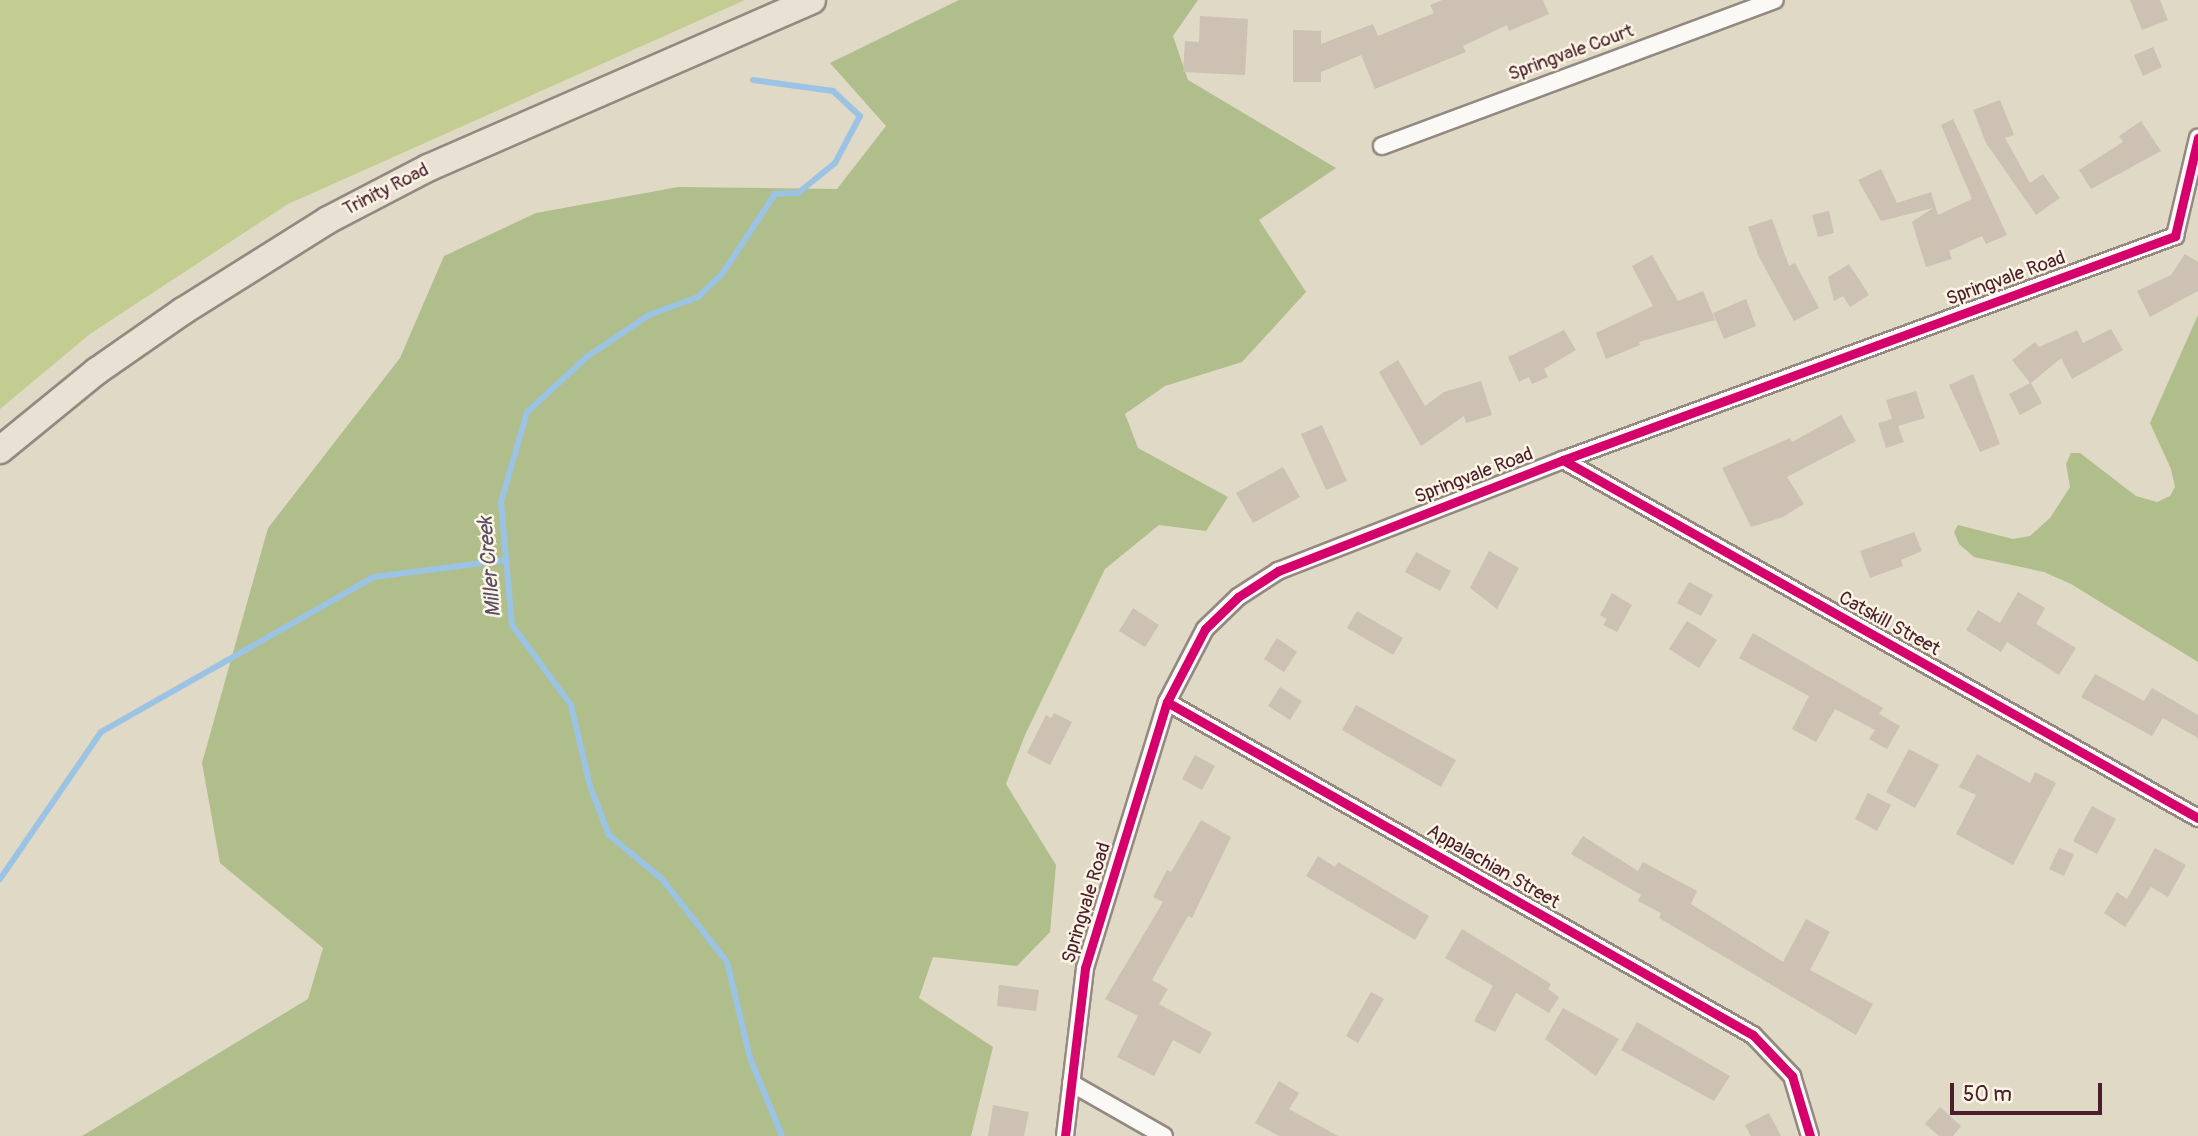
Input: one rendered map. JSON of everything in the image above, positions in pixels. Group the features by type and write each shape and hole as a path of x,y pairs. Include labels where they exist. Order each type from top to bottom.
{"highway":[{"name":"Trinity Road","path":"0,450 97,371 257,262 328,219 428,168 812,0"}],"street":[{"name":"Springvale Court","path":"1382,146 1775,0"},
{"name":"Springvale Road","path":"1065,1136 1085,968 1167,702 1205,629 1238,597 1278,571 1563,460 2175,236 2198,138"},
{"name":"Catskill Street","path":"1563,460 2198,818"},
{"name":"Appalachian Street","path":"1167,702 1753,1035 1792,1076 1810,1136"},
{"path":"1070,1083 1164,1136"}],"green space":[{"path":"0,0 745,0 288,204 90,334 0,409"},
{"path":"959,0 1198,0 1173,36 1188,80 1336,168 1259,220 1306,292 1242,362 1165,386 1125,414 1138,448 1228,497 1206,531 1159,525 1105,569 1025,735 1006,784 1056,865 1050,932 1017,966 933,957 919,998 993,1047 971,1136 82,1136 308,999 323,948 220,863 202,763 268,528 400,358 444,256 536,213 678,187 837,189 886,126 830,63"},
{"path":"2198,315 2198,662 2071,584 2044,572 1974,557 1959,544 1954,532 1958,525 2013,539 2030,536 2050,518 2070,487 2066,464 2071,453 2080,453 2136,496 2157,502 2170,496 2175,487 2171,469 2150,423"}],"building":[{"path":"1442,0 1543,0 1549,14 1509,31 1507,25 1463,46 1466,52 1375,89 1361,55 1321,72 1321,82 1293,82 1293,30 1321,31 1321,44 1373,24 1378,36 1434,13 1430,5"},
{"path":"2130,0 2160,0 2168,20 2142,30"},
{"path":"1200,16 1248,19 1245,75 1183,72 1185,41 1199,42"},
{"path":"2153,47 2162,67 2143,76 2134,55"},
{"path":"2000,100 2014,135 2005,138 2030,183 2043,174 2060,198 2036,215 1986,143 1973,110"},
{"path":"1953,119 2007,235 1986,244 1982,236 1949,251 1952,259 1926,267 1912,222 1933,208 1881,221 1858,180 1881,169 1897,203 1931,192 1938,215 1972,199 1941,125"},
{"path":"2141,121 2161,151 2091,189 2079,170 2123,142 2119,136"},
{"path":"1829,211 1834,233 1818,237 1812,215"},
{"path":"1772,219 1789,266 1795,263 1819,308 1794,321 1759,257 1748,227"},
{"path":"2185,254 2198,262 2198,291 2150,317 2137,291 2171,275"},
{"path":"1652,255 1678,301 1703,291 1715,320 1639,342 1640,345 1606,359 1596,333 1653,306 1632,266"},
{"path":"1849,264 1869,295 1850,307 1843,296 1834,301 1828,277"},
{"path":"1746,299 1756,326 1724,339 1713,313"},
{"path":"2111,329 2123,350 2072,379 2061,358 2031,383 2042,403 2020,415 2009,394 2030,383 2012,360 2035,342 2039,347 2077,330 2083,343"},
{"path":"1564,330 1576,350 1544,369 1548,377 1532,384 1529,377 1519,382 1508,357"},
{"path":"1398,360 1425,406 1444,392 1481,381 1492,415 1466,423 1464,416 1421,446 1379,372"},
{"path":"1973,374 2000,444 1980,452 1949,385"},
{"path":"1916,391 1925,418 1898,426 1904,442 1886,448 1878,423 1892,419 1886,400"},
{"path":"1841,415 1856,441 1787,477 1804,504 1783,517 1751,527 1722,468 1790,438 1792,442"},
{"path":"1322,425 1347,481 1326,490 1301,434"},
{"path":"1283,467 1300,497 1253,523 1236,493"},
{"path":"1914,532 1922,551 1901,560 1903,566 1870,578 1860,551"},
{"path":"1489,551 1519,568 1497,609 1470,588"},
{"path":"1416,552 1451,571 1440,591 1405,572"},
{"path":"1689,582 1713,595 1701,616 1677,603"},
{"path":"2018,592 2045,608 2036,624 2076,648 2059,675 2007,642 2001,652 1966,630 1978,610 2000,623"},
{"path":"1612,593 1632,605 1617,632 1603,625 1607,619 1600,615"},
{"path":"1133,608 1159,625 1145,647 1119,631"},
{"path":"1357,611 1403,638 1393,655 1347,628"},
{"path":"1687,621 1717,640 1699,668 1669,649"},
{"path":"1753,633 1883,708 1879,714 1900,726 1887,749 1869,739 1875,730 1835,709 1816,742 1792,729 1809,696 1739,658"},
{"path":"1277,638 1297,652 1284,672 1264,659"},
{"path":"2095,674 2144,701 2152,688 2198,715 2198,738 2163,718 2152,736 2081,697"},
{"path":"1280,687 1302,701 1290,720 1268,706"},
{"path":"1356,705 1456,760 1441,787 1342,730"},
{"path":"1054,713 1072,722 1050,765 1027,753 1046,715 1051,718"},
{"path":"1909,749 1939,765 1915,808 1886,792"},
{"path":"1977,754 2030,783 2035,772 2056,783 2013,865 1956,834 1976,795 1959,787"},
{"path":"1195,755 1215,766 1202,790 1182,779"},
{"path":"1868,793 1891,805 1877,831 1855,819"},
{"path":"2092,806 2116,819 2097,854 2073,841"},
{"path":"1201,820 1231,837 1192,918 1188,916 1152,980 1168,989 1159,1004 1212,1033 1200,1054 1173,1040 1154,1076 1117,1057 1138,1016 1105,999 1163,902 1153,897 1167,870 1171,872"},
{"path":"1583,836 1638,871 1643,862 1697,891 1691,904 1783,962 1806,919 1830,932 1810,970 1873,1004 1856,1035 1659,918 1661,913 1638,901 1641,895 1571,854"},
{"path":"2059,848 2074,854 2064,876 2049,869"},
{"path":"2155,848 2186,865 2168,897 2151,887 2125,927 2104,913 2117,892 2127,899"},
{"path":"1318,856 1335,867 1338,862 1429,916 1415,940 1306,876"},
{"path":"1462,929 1551,984 1548,989 1559,997 1549,1013 1516,993 1495,1032 1474,1021 1493,986 1445,958"},
{"path":"999,985 1039,990 1036,1011 997,1006"},
{"path":"1371,992 1384,999 1358,1043 1346,1036"},
{"path":"1563,1008 1619,1039 1596,1076 1545,1039"},
{"path":"1637,1022 1730,1076 1714,1101 1621,1050"},
{"path":"1279,1081 1299,1093 1289,1109 1338,1136 1279,1136 1255,1123"},
{"path":"993,1105 1029,1112 1024,1136 988,1136"},
{"path":"1940,1107 1961,1126 1953,1136 1939,1136 1925,1124"},
{"path":"1769,1113 1781,1136 1751,1136 1745,1125"}],"waterway":[{"name":"Miller Creek","path":"753,80 833,91 860,116 835,163 798,193 775,194 722,274 698,297 649,315 588,356 527,412 501,502 512,625 571,705 590,786 609,835 662,879 727,962 750,1058 782,1136"},
{"path":"0,879 101,732 374,577 506,560"}],"cycle path":[{"path":"1065,1136 1085,968 1167,702 1205,629 1238,597 1278,571 1563,460 2175,236 2198,138"},
{"path":"1563,460 2198,818"},
{"path":"1167,702 1753,1035 1792,1076 1810,1136"}]}
